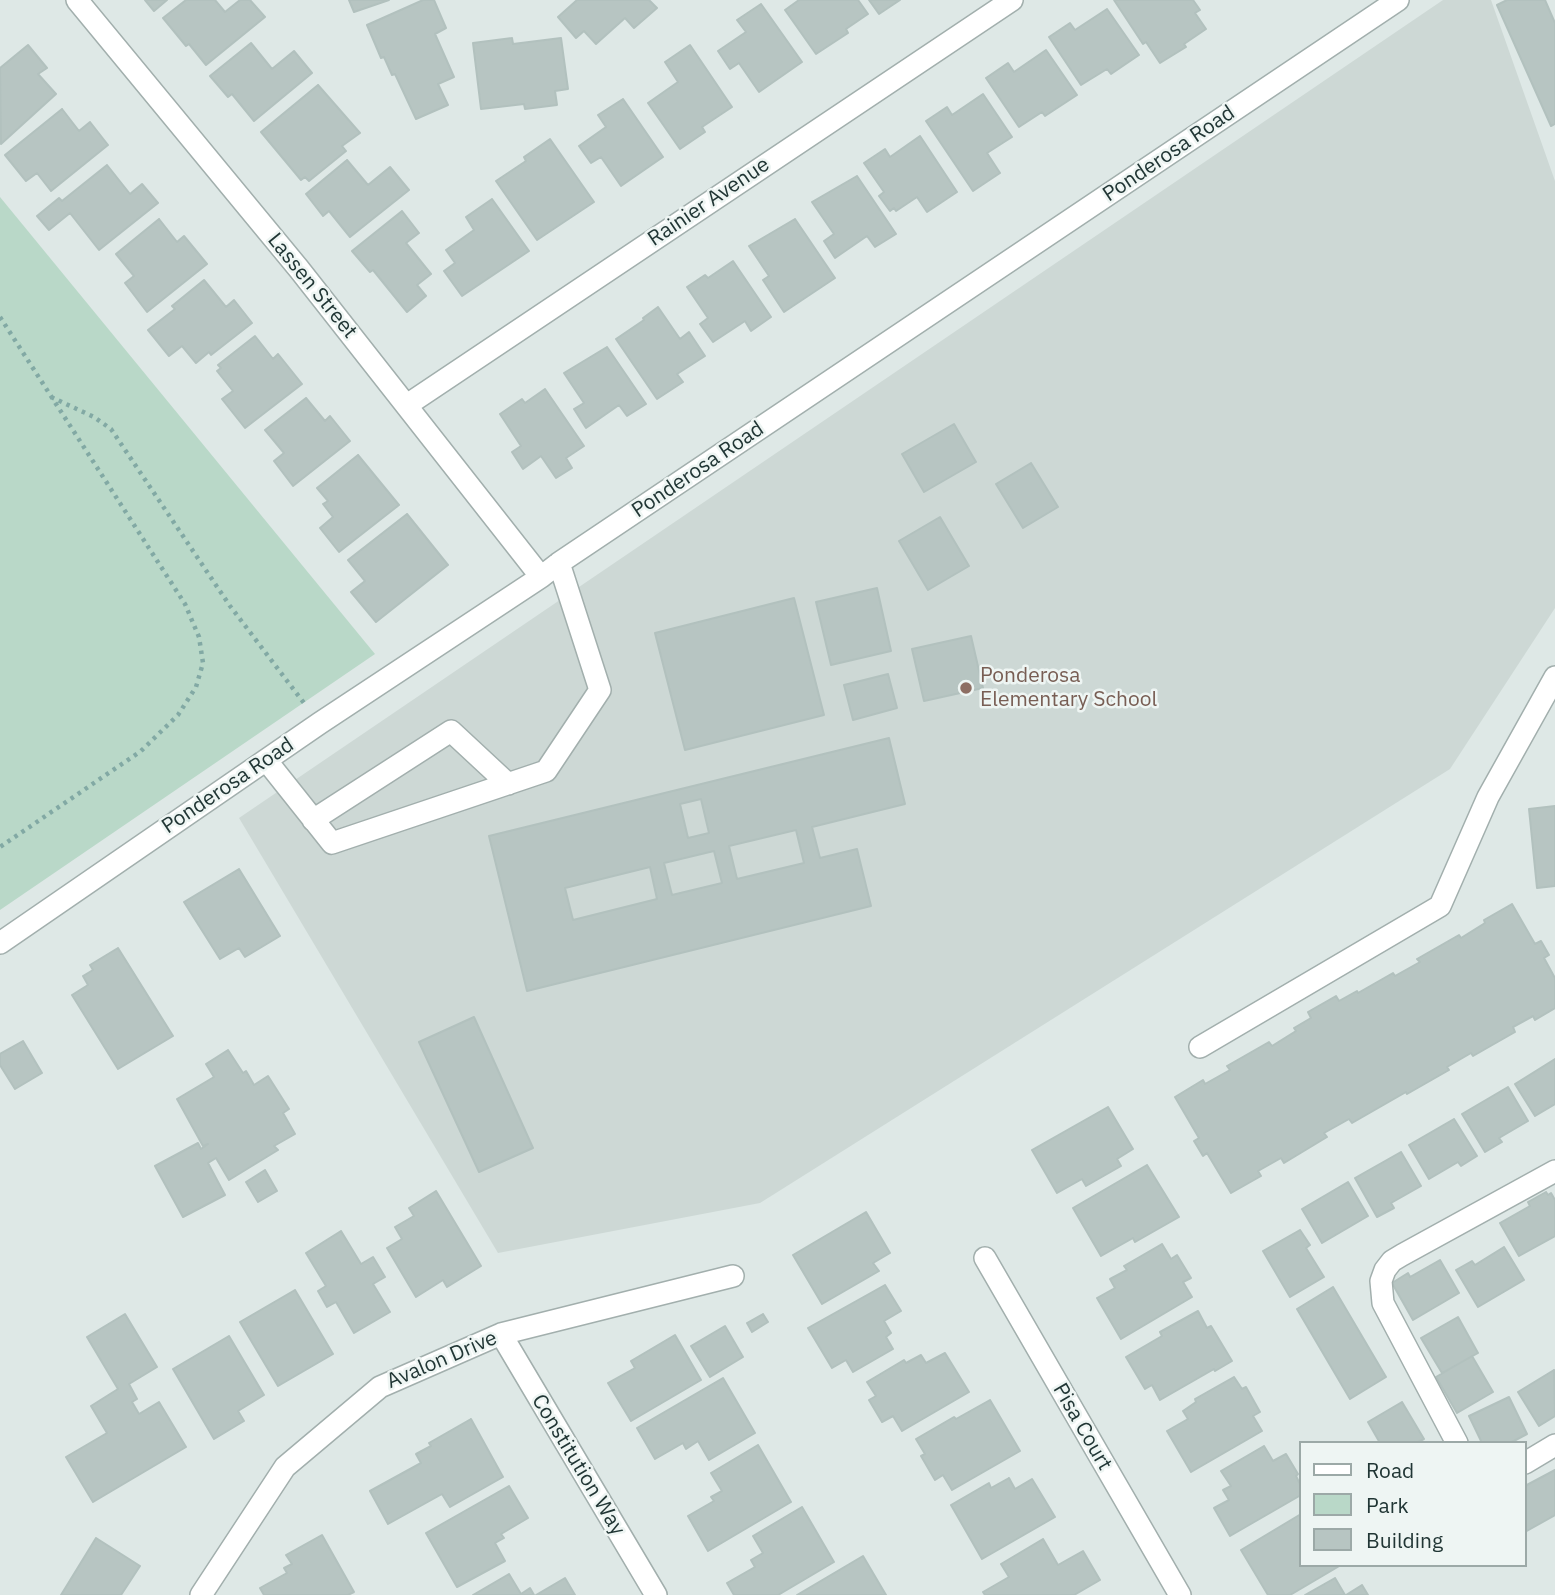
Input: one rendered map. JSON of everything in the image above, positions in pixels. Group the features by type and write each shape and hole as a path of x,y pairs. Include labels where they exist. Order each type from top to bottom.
{"street":[{"name":"Lassen Street","path":"77,0 299,269 541,577"},
{"name":"Rainier Avenue","path":"407,405 1012,0"},
{"name":"Ponderosa Road","path":"0,943 320,723 1398,0"},
{"path":"266,760 332,843 546,771 600,690 559,563"},
{"path":"1200,1047 1440,906 1488,797 1555,677"},
{"path":"313,820 451,731 508,784"},
{"path":"1456,1441 1383,1303 1380,1292 1385,1270 1402,1255 1555,1171"},
{"name":"Pisa Court","path":"985,1258 1180,1595"},
{"name":"Avalon Drive","path":"201,1595 285,1467 380,1387 501,1334 733,1276"},
{"name":"Constitution Way","path":"501,1334 656,1595"},
{"path":"1527,1462 1555,1445"}],"path":[{"path":"0,317 186,604 199,637 202,663 196,687 178,715 141,751 0,847"},
{"path":"51,397 94,417 111,429 230,606 320,723"}],"shaded area":[{"name":"Ponderosa Elementary School","path":"1443,0 1491,0 1555,181 1555,608 1450,769 760,1203 498,1253 239,818"}],"green space":[{"path":"0,197 375,654 0,910"}],"building":[{"path":"145,0 167,0 154,11"},
{"path":"186,0 215,0 225,12 240,0 250,0 265,17 206,65 163,18"},
{"path":"349,0 389,0 354,12"},
{"path":"423,0 434,0 446,28 435,34 454,77 438,84 448,105 416,119 395,74 392,75 384,57 381,58 367,25"},
{"path":"577,0 649,0 657,8 634,28 625,18 596,44 584,31 576,38 558,17"},
{"path":"799,0 858,0 868,14 846,29 848,33 816,54 785,10"},
{"path":"869,0 900,0 879,14"},
{"path":"1114,0 1193,0 1200,10 1195,13 1206,29 1184,44 1186,47 1160,63 1146,42 1143,44"},
{"path":"1507,0 1545,0 1555,23 1555,124 1551,126 1497,5"},
{"path":"761,4 802,62 759,92 739,63 730,69 718,51 746,32 737,20"},
{"path":"1107,9 1139,55 1111,74 1107,69 1081,85 1049,37 1070,23 1075,30"},
{"path":"512,38 513,44 561,38 568,89 555,91 557,105 525,109 524,104 481,109 473,43"},
{"path":"251,43 272,69 294,51 312,73 254,121 232,94 228,97 210,76"},
{"path":"28,45 47,68 38,74 56,94 1,144 0,68"},
{"path":"690,45 732,107 702,127 705,132 680,149 648,103 678,82 665,62"},
{"path":"1046,50 1077,95 1045,116 1042,112 1019,127 986,78 1008,63 1014,72"},
{"path":"318,85 360,133 342,146 346,151 309,181 305,177 301,180 261,132"},
{"path":"983,94 1012,137 987,153 1000,173 973,191 926,121 947,107 952,115"},
{"path":"623,99 663,157 621,186 601,157 591,163 579,146 606,127 598,115"},
{"path":"62,109 79,131 90,122 108,145 51,191 37,173 26,181 5,155"},
{"path":"920,136 957,192 927,212 917,197 896,211 894,208 890,211 879,196 884,192 864,163 885,149 890,157"},
{"path":"550,139 594,202 537,240 496,181 526,161 524,157"},
{"path":"347,160 368,185 390,167 409,190 350,237 329,211 323,216 306,194"},
{"path":"107,165 130,194 142,184 158,203 99,250 70,213 49,230 37,216 59,198 62,201"},
{"path":"857,176 896,234 875,247 867,236 835,258 824,241 834,234 812,202"},
{"path":"492,199 529,251 462,296 444,271 455,263 446,250 474,230 466,217"},
{"path":"402,211 419,233 406,243 431,274 417,285 426,296 407,312 373,270 370,272 352,251"},
{"path":"159,219 177,242 184,236 207,264 147,312 125,283 134,276 116,254"},
{"path":"795,219 835,278 784,312 763,280 769,276 749,246"},
{"path":"733,261 771,317 751,331 745,321 713,342 700,324 708,318 687,287 705,275 708,278"},
{"path":"204,280 226,307 234,300 252,323 211,355 209,352 196,363 182,346 169,356 148,330 175,309 172,306"},
{"path":"658,307 680,339 689,332 705,356 677,374 683,382 657,399 616,339"},
{"path":"255,336 273,359 278,354 302,384 245,428 222,399 233,391 217,371 221,368 218,365"},
{"path":"607,347 646,404 627,416 619,405 586,428 574,409 584,403 564,373"},
{"path":"545,389 584,446 566,458 572,468 556,478 541,456 523,469 512,452 521,446 500,414 522,399 525,403"},
{"path":"306,398 325,421 330,416 350,441 293,486 274,461 284,453 265,430"},
{"path":"954,424 976,462 924,492 902,454"},
{"path":"358,455 399,505 339,552 320,528 333,517 323,504 328,501 317,488"},
{"path":"1031,463 1058,507 1023,528 996,484"},
{"path":"407,514 448,565 376,622 351,592 365,581 348,560"},
{"path":"940,517 969,566 928,590 899,541"},
{"path":"877,588 891,651 831,665 816,602"},
{"path":"794,598 824,715 685,750 655,633"},
{"path":"971,636 983,688 924,701 912,649"},
{"path":"888,674 897,708 853,720 844,685"},
{"path":"889,738 905,804 812,827 820,858 857,849 871,906 527,991 489,836","holes":["701,799 709,833 688,838 680,804","796,830 804,863 737,879 729,846","714,851 722,883 672,895 664,863","650,867 657,899 573,920 565,888"]},
{"path":"1555,806 1555,886 1537,888 1529,809"},
{"path":"239,869 280,936 245,957 239,948 220,959 184,902"},
{"path":"1512,904 1535,944 1541,941 1549,955 1544,958 1555,978 1555,1008 1535,1020 1533,1016 1513,1027 1515,1032 1473,1056 1471,1053 1447,1067 1449,1070 1407,1094 1406,1092 1352,1123 1349,1119 1324,1133 1327,1137 1284,1163 1281,1158 1258,1171 1261,1176 1231,1193 1207,1153 1203,1156 1194,1141 1199,1138 1175,1097 1203,1080 1205,1084 1230,1070 1227,1066 1269,1042 1272,1046 1296,1031 1294,1028 1311,1018 1308,1012 1336,996 1339,1001 1393,973 1395,976 1420,962 1417,959 1459,935 1461,938 1485,923 1484,920"},
{"path":"118,948 173,1036 118,1069 72,995 88,985 83,976 93,970 90,965"},
{"path":"474,1017 533,1148 479,1172 419,1042"},
{"path":"23,1041 42,1073 15,1089 0,1065 0,1054"},
{"path":"228,1050 254,1085 268,1076 289,1109 283,1113 295,1134 274,1146 278,1150 229,1180 216,1158 208,1163 225,1195 183,1217 155,1166 198,1143 201,1149 208,1144 203,1146 177,1099 214,1077 206,1064"},
{"path":"1555,1059 1555,1104 1535,1116 1515,1084"},
{"path":"1508,1087 1528,1121 1499,1138 1502,1142 1485,1152 1462,1114"},
{"path":"1108,1107 1133,1149 1117,1159 1121,1166 1086,1186 1082,1179 1057,1193 1032,1150"},
{"path":"1454,1119 1477,1156 1461,1166 1458,1162 1429,1179 1409,1145"},
{"path":"1401,1152 1421,1186 1391,1203 1394,1208 1377,1217 1355,1178"},
{"path":"1147,1165 1179,1217 1135,1242 1133,1238 1101,1256 1073,1208"},
{"path":"265,1170 277,1191 258,1202 246,1182"},
{"path":"1348,1182 1368,1216 1322,1243 1302,1209"},
{"path":"436,1191 481,1266 447,1287 443,1280 416,1297 387,1248 402,1239 395,1227 414,1216 409,1208"},
{"path":"1546,1192 1548,1195 1551,1193 1555,1200 1555,1236 1519,1256 1500,1223 1530,1206 1528,1202"},
{"path":"866,1212 890,1253 873,1263 879,1271 822,1304 793,1255"},
{"path":"1300,1230 1310,1245 1306,1248 1324,1277 1290,1297 1263,1251"},
{"path":"341,1231 361,1264 373,1257 385,1277 373,1284 390,1312 354,1333 336,1302 327,1307 318,1291 326,1286 306,1253"},
{"path":"1162,1244 1171,1259 1177,1255 1191,1278 1183,1282 1192,1297 1121,1339 1097,1298 1115,1288 1110,1279 1127,1270 1124,1266"},
{"path":"1504,1247 1524,1280 1478,1307 1456,1270 1472,1261 1475,1265"},
{"path":"1440,1260 1459,1293 1413,1320 1392,1283 1408,1273 1410,1277"},
{"path":"885,1285 901,1311 884,1321 891,1333 886,1337 893,1349 853,1372 846,1360 832,1368 808,1328"},
{"path":"1333,1287 1386,1377 1350,1399 1297,1309"},
{"path":"295,1290 333,1354 278,1386 240,1322"},
{"path":"1198,1311 1207,1328 1211,1326 1232,1361 1160,1400 1152,1385 1145,1389 1126,1357 1162,1336 1160,1332"},
{"path":"125,1314 157,1367 129,1384 137,1399 132,1402 139,1414 159,1402 186,1447 93,1502 66,1457 107,1433 91,1406 118,1389 87,1337"},
{"path":"763,1314 768,1322 752,1332 747,1323"},
{"path":"1458,1317 1478,1353 1442,1373 1421,1338"},
{"path":"725,1326 743,1357 710,1377 691,1346"},
{"path":"675,1335 701,1380 631,1421 608,1383 635,1368 631,1361"},
{"path":"229,1336 264,1395 238,1411 244,1421 214,1439 173,1369"},
{"path":"945,1353 969,1392 902,1431 893,1416 882,1422 869,1400 876,1396 867,1382 904,1360 906,1363 921,1355 926,1363"},
{"path":"1472,1356 1493,1392 1457,1413 1436,1377"},
{"path":"1554,1370 1555,1416 1539,1426 1518,1392"},
{"path":"1234,1377 1242,1389 1246,1387 1260,1412 1253,1416 1262,1431 1191,1472 1167,1431 1188,1419 1183,1411 1196,1402 1195,1399"},
{"path":"723,1378 755,1433 709,1460 698,1441 686,1449 683,1443 655,1459 637,1428"},
{"path":"1509,1397 1527,1434 1514,1441 1481,1441 1469,1416"},
{"path":"990,1400 1020,1451 952,1490 943,1475 935,1480 921,1456 925,1454 916,1439"},
{"path":"1402,1402 1424,1439 1379,1441 1368,1422"},
{"path":"471,1419 503,1477 450,1507 442,1494 388,1524 370,1491 421,1463 416,1454 431,1446 429,1443"},
{"path":"758,1445 791,1502 708,1551 688,1516 714,1501 711,1497 722,1491 711,1473"},
{"path":"1264,1446 1273,1461 1286,1454 1298,1474 1296,1476 1300,1484 1300,1496 1230,1536 1214,1508 1229,1500 1223,1490 1231,1486 1221,1471"},
{"path":"1555,1470 1555,1515 1527,1531 1527,1485"},
{"path":"1009,1478 1015,1489 1032,1479 1055,1517 982,1559 951,1505 989,1483 991,1488"},
{"path":"509,1486 528,1518 501,1534 504,1538 495,1543 505,1561 457,1587 426,1533"},
{"path":"802,1507 834,1562 778,1595 734,1595 727,1583 755,1567 751,1560 763,1553 753,1536"},
{"path":"1300,1515 1300,1567 1338,1567 1290,1595 1268,1595 1241,1550"},
{"path":"322,1535 354,1592 348,1595 264,1595 260,1588 287,1573 284,1568 292,1564 286,1555"},
{"path":"96,1538 140,1566 121,1595 61,1595"},
{"path":"1043,1539 1058,1565 1083,1551 1100,1580 1074,1595 985,1595 983,1592 1009,1577 1001,1564"},
{"path":"863,1556 886,1595 797,1595"},
{"path":"509,1574 521,1594 530,1588 534,1595 473,1595"},
{"path":"565,1578 575,1595 536,1595"},
{"path":"1335,1578 1345,1595 1305,1595"},
{"path":"1362,1585 1368,1595 1346,1595"}],"place":[{"name":"Ponderosa Elementary School","path":"966,688"}]}
